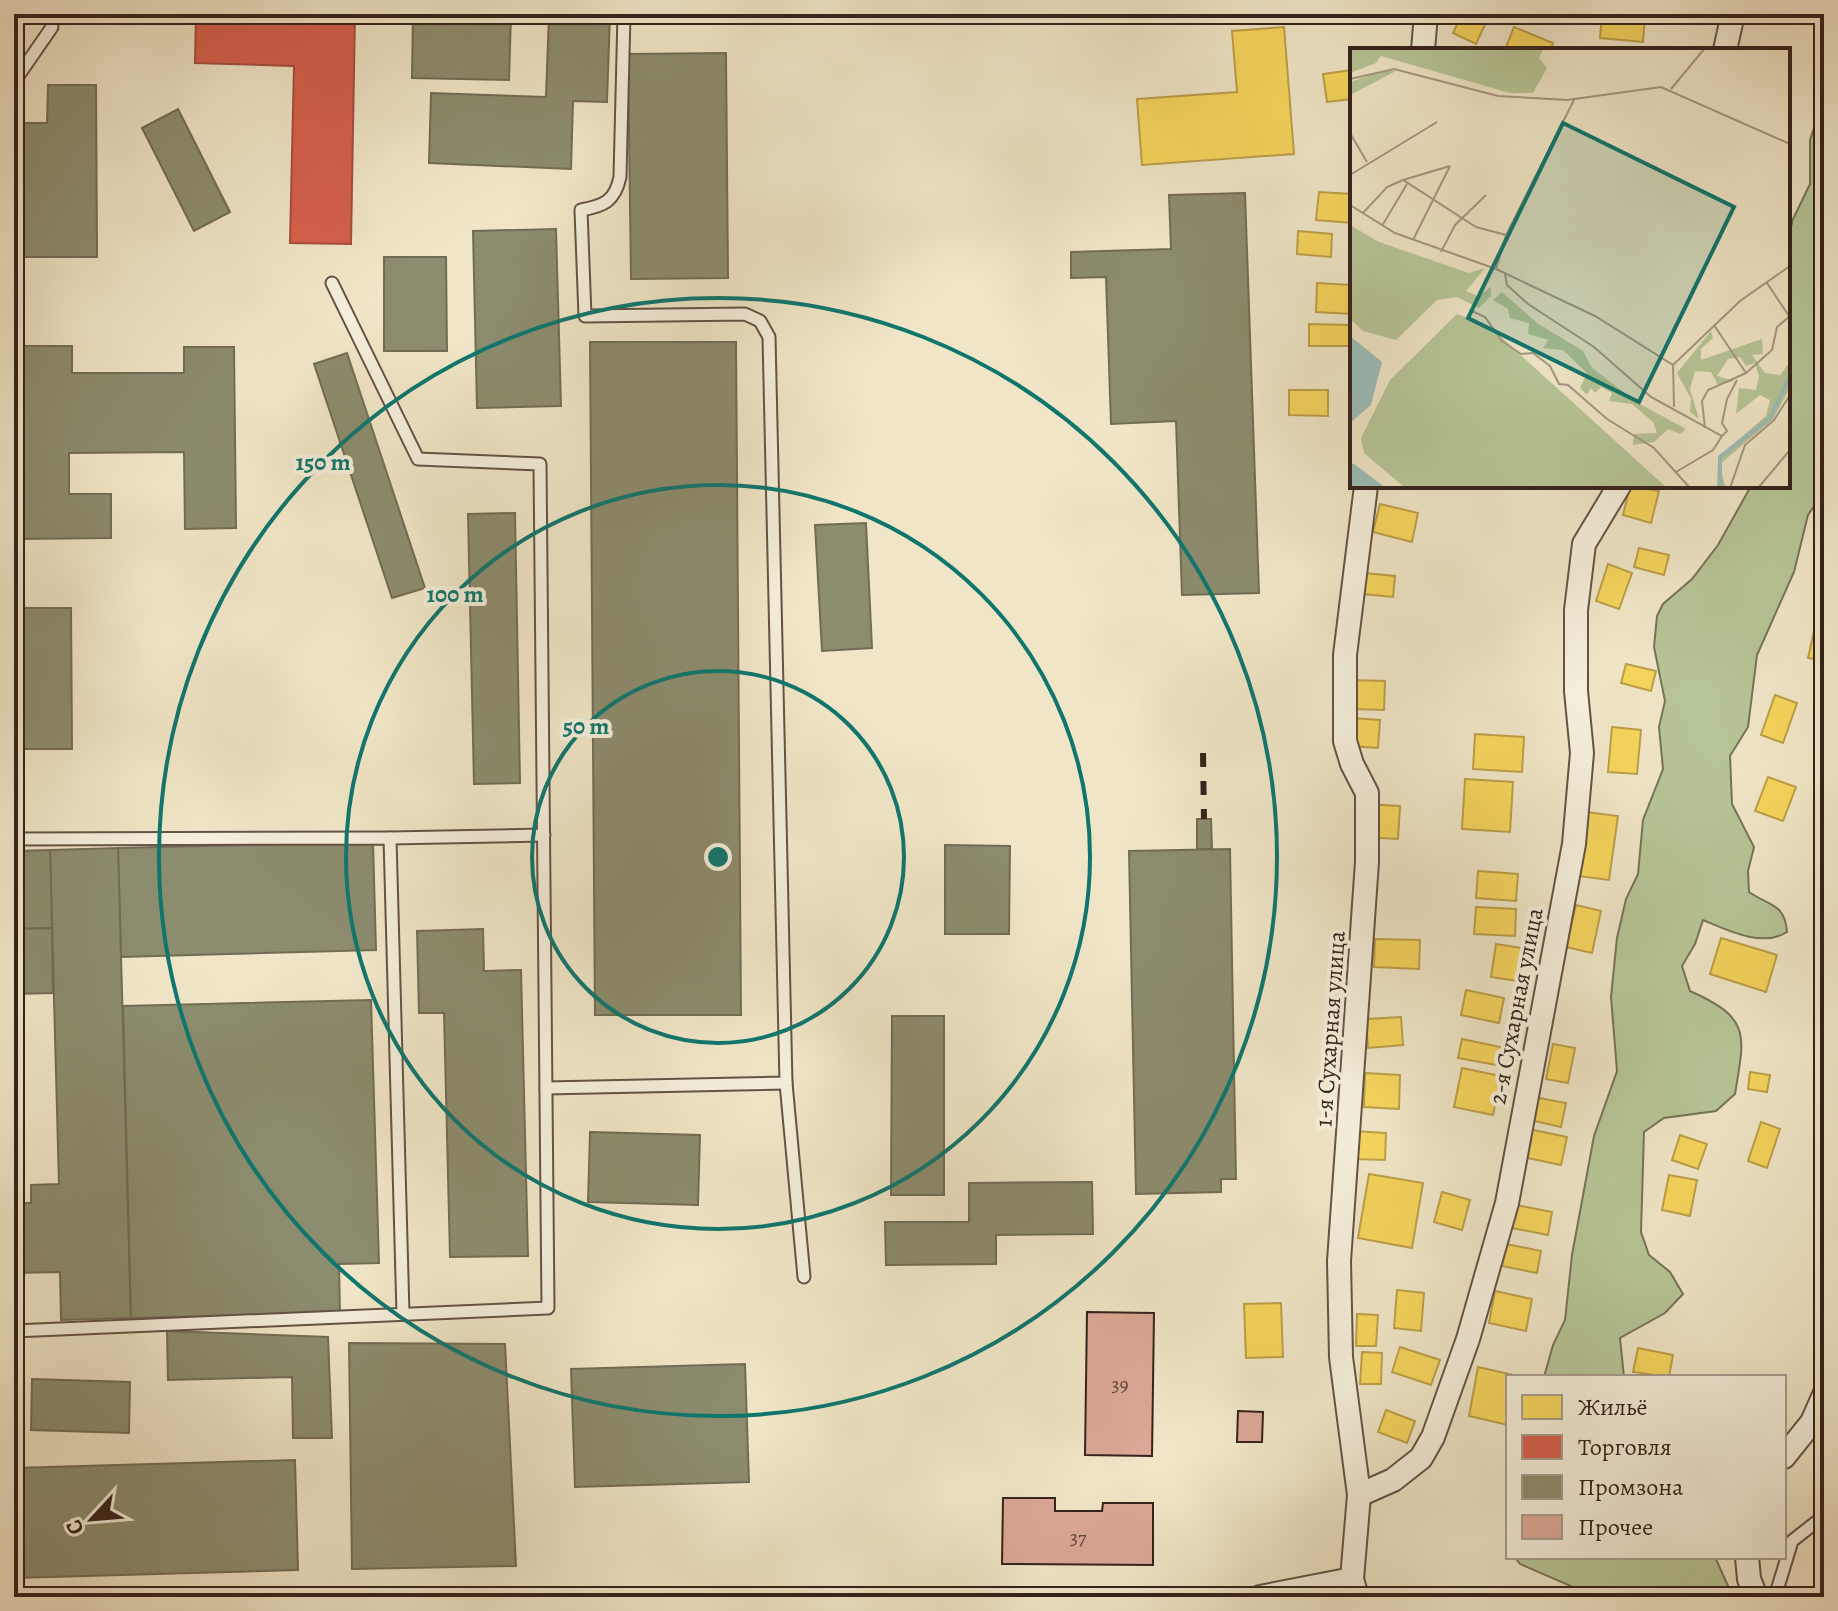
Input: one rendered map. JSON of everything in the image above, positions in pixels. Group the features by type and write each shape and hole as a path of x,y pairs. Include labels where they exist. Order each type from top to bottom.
{"street":[{"path":"1423,48 1426,14"},
{"path":"1725,48 1733,14"},
{"name":"1-я Сухарная улица","path":"1355,1588 1359,1495 1341,1357 1339,1261 1367,862 1367,793 1352,764 1345,741 1345,655 1366,488"},
{"name":"2-я Сухарная улица","path":"1359,1495 1393,1480 1421,1458 1433,1437 1468,1339 1507,1203 1542,1001 1574,844 1582,753 1576,691 1576,610 1584,544 1618,488"},
{"path":"1786,1454 1812,1422 1824,1395"},
{"path":"1747,1559 1749,1579 1756,1597"},
{"path":"1260,1597 1355,1588"}],"lane":[{"path":"624,14 619,185 617,194 606,204 581,210 585,316 745,314 760,321 769,337 786,1083 804,1277"},
{"path":"14,82 52,27"},
{"path":"14,1331 548,1308 540,464 418,459 332,283"},
{"path":"14,839 544,835"},
{"path":"390,838 403,1314"},
{"path":"546,1088 786,1083"},
{"path":"1775,1597 1792,1541 1824,1516"}],"green space":[{"path":"1824,99 1824,492 1808,515 1794,572 1757,655 1748,727 1730,756 1732,804 1754,847 1748,871 1749,892 1779,910 1787,932 1756,938 1703,920 1695,944 1682,966 1690,991 1724,1010 1734,1020 1741,1042 1735,1094 1716,1111 1664,1118 1644,1132 1641,1232 1649,1255 1670,1272 1683,1294 1665,1313 1620,1338 1624,1375 1545,1375 1553,1345 1565,1320 1572,1255 1594,1136 1617,1071 1611,997 1617,938 1626,899 1638,874 1643,820 1663,769 1659,727 1665,701 1654,647 1657,616 1663,604 1692,579 1718,545 1750,488 1790,488 1790,230 1810,184 1810,140"},
{"path":"1516,1559 1716,1559 1728,1586 1727,1597 1596,1597 1520,1564"}],"building: Жильё":[{"path":"1462,14 1490,14 1476,44 1453,33"},
{"path":"1602,14 1645,15 1643,42 1600,38"},
{"path":"1284,27 1294,154 1142,165 1137,99 1237,92 1232,31"},
{"path":"1514,27 1553,43 1552,48 1506,48"},
{"path":"1350,70 1350,99 1327,102 1323,74"},
{"path":"1319,192 1350,194 1350,223 1316,220"},
{"path":"1298,231 1332,234 1331,257 1297,254"},
{"path":"1317,283 1350,285 1350,314 1316,312"},
{"path":"1309,324 1349,325 1349,346 1309,346"},
{"path":"1289,390 1328,390 1328,416 1289,415"},
{"path":"1630,488 1659,491 1651,523 1623,515"},
{"path":"1380,504 1418,513 1412,542 1373,532"},
{"path":"1639,548 1669,555 1664,575 1634,567"},
{"path":"1608,564 1632,573 1619,609 1596,601"},
{"path":"1354,572 1395,576 1393,597 1352,593"},
{"path":"1814,631 1824,633 1824,661 1808,658"},
{"path":"1626,664 1656,671 1651,691 1621,683"},
{"path":"1353,680 1385,681 1384,710 1352,709"},
{"path":"1775,695 1797,703 1783,743 1761,735"},
{"path":"1352,718 1380,720 1378,748 1349,746"},
{"path":"1612,727 1641,730 1637,774 1608,772"},
{"path":"1475,734 1524,737 1522,772 1473,769"},
{"path":"1768,777 1796,787 1783,821 1755,811"},
{"path":"1465,779 1513,782 1510,832 1462,829"},
{"path":"1365,804 1400,806 1398,839 1363,837"},
{"path":"1586,812 1618,816 1609,880 1578,876"},
{"path":"1478,871 1518,874 1516,901 1476,898"},
{"path":"1576,905 1601,911 1592,953 1566,947"},
{"path":"1476,907 1516,909 1515,936 1474,934"},
{"path":"1721,938 1777,955 1766,992 1710,974"},
{"path":"1375,939 1420,940 1419,969 1374,967"},
{"path":"1496,944 1522,948 1518,981 1491,977"},
{"path":"1466,990 1504,998 1499,1023 1461,1015"},
{"path":"1401,1017 1403,1045 1368,1048 1366,1019"},
{"path":"1462,1039 1505,1048 1502,1066 1458,1058"},
{"path":"1553,1044 1575,1048 1568,1083 1546,1079"},
{"path":"1462,1068 1501,1076 1493,1115 1454,1107"},
{"path":"1750,1072 1770,1075 1767,1092 1748,1089"},
{"path":"1365,1073 1400,1075 1399,1109 1364,1107"},
{"path":"1534,1097 1566,1103 1561,1127 1530,1120"},
{"path":"1761,1122 1780,1129 1767,1168 1748,1161"},
{"path":"1529,1129 1567,1137 1561,1165 1523,1157"},
{"path":"1353,1131 1386,1133 1385,1160 1353,1159"},
{"path":"1680,1135 1707,1144 1698,1169 1672,1160"},
{"path":"1369,1174 1423,1183 1412,1248 1358,1238"},
{"path":"1669,1175 1697,1180 1690,1216 1662,1210"},
{"path":"1442,1192 1470,1200 1462,1230 1434,1222"},
{"path":"1516,1205 1552,1212 1548,1235 1512,1228"},
{"path":"1506,1244 1541,1251 1537,1273 1502,1266"},
{"path":"1397,1290 1424,1293 1421,1331 1394,1328"},
{"path":"1495,1291 1532,1299 1526,1331 1489,1323"},
{"path":"1281,1303 1283,1357 1246,1358 1244,1304"},
{"path":"1357,1314 1378,1315 1376,1346 1356,1346"},
{"path":"1400,1347 1440,1360 1431,1385 1392,1372"},
{"path":"1638,1348 1673,1355 1669,1375 1633,1372"},
{"path":"1362,1352 1382,1353 1381,1384 1360,1384"},
{"path":"1478,1367 1514,1375 1506,1375 1506,1425 1469,1416"},
{"path":"1386,1410 1415,1421 1407,1443 1378,1432"}],"building: Торговля":[{"path":"196,14 355,14 351,244 290,243 294,66 195,63"}],"building: Промзона":[{"path":"413,14 511,14 509,80 412,78"},
{"path":"549,14 610,14 607,102 573,101 571,169 429,163 431,93 546,97"},
{"path":"726,53 728,278 631,279 628,54"},
{"path":"48,85 96,85 97,257 19,257 19,123 47,123"},
{"path":"178,109 230,212 194,231 142,128"},
{"path":"1245,193 1259,593 1182,595 1176,421 1111,424 1106,277 1071,278 1071,252 1171,249 1169,195"},
{"path":"556,229 561,406 477,408 473,231"},
{"path":"384,257 446,257 447,351 384,351"},
{"path":"590,342 736,342 741,1015 595,1015"},
{"path":"16,346 72,346 72,373 184,373 184,347 234,347 236,528 185,529 184,452 69,453 69,494 111,494 111,538 17,539"},
{"path":"347,353 425,588 392,598 314,364"},
{"path":"515,513 520,783 474,784 468,514"},
{"path":"866,523 872,648 822,651 815,525"},
{"path":"14,608 71,608 72,749 14,749"},
{"path":"1197,819 1211,819 1212,849 1197,849"},
{"path":"373,842 376,950 121,957 118,848"},
{"path":"945,845 1010,846 1009,934 945,934"},
{"path":"118,848 131,1318 61,1320 60,1272 14,1273 14,1203 31,1203 31,1185 59,1184 50,850"},
{"path":"1230,849 1236,1179 1221,1179 1221,1192 1136,1194 1129,851"},
{"path":"50,850 52,928 14,929 14,851"},
{"path":"52,928 53,993 14,994 14,929"},
{"path":"483,929 484,971 521,970 528,1256 450,1257 444,1013 419,1013 417,931"},
{"path":"371,1000 379,1263 339,1264 340,1313 131,1318 123,1006"},
{"path":"892,1016 944,1016 944,1195 891,1195"},
{"path":"590,1132 700,1135 698,1205 588,1202"},
{"path":"1092,1182 1093,1234 996,1235 996,1264 886,1265 885,1222 969,1222 969,1183"},
{"path":"167,1331 328,1337 332,1438 293,1438 292,1377 168,1380"},
{"path":"349,1343 505,1344 516,1566 352,1569"},
{"path":"745,1364 749,1482 575,1487 571,1369"},
{"path":"32,1379 130,1382 129,1433 31,1430"},
{"path":"295,1460 298,1570 14,1578 14,1468"}],"building: Прочее":[{"path":"1087,1312 1154,1313 1152,1456 1085,1455"},
{"path":"1238,1411 1263,1412 1262,1442 1237,1442"},
{"path":"1003,1498 1055,1498 1055,1511 1102,1511 1103,1503 1153,1503 1153,1565 1002,1564"}],"railway":[{"path":"1203,753 1204,819"}]}
